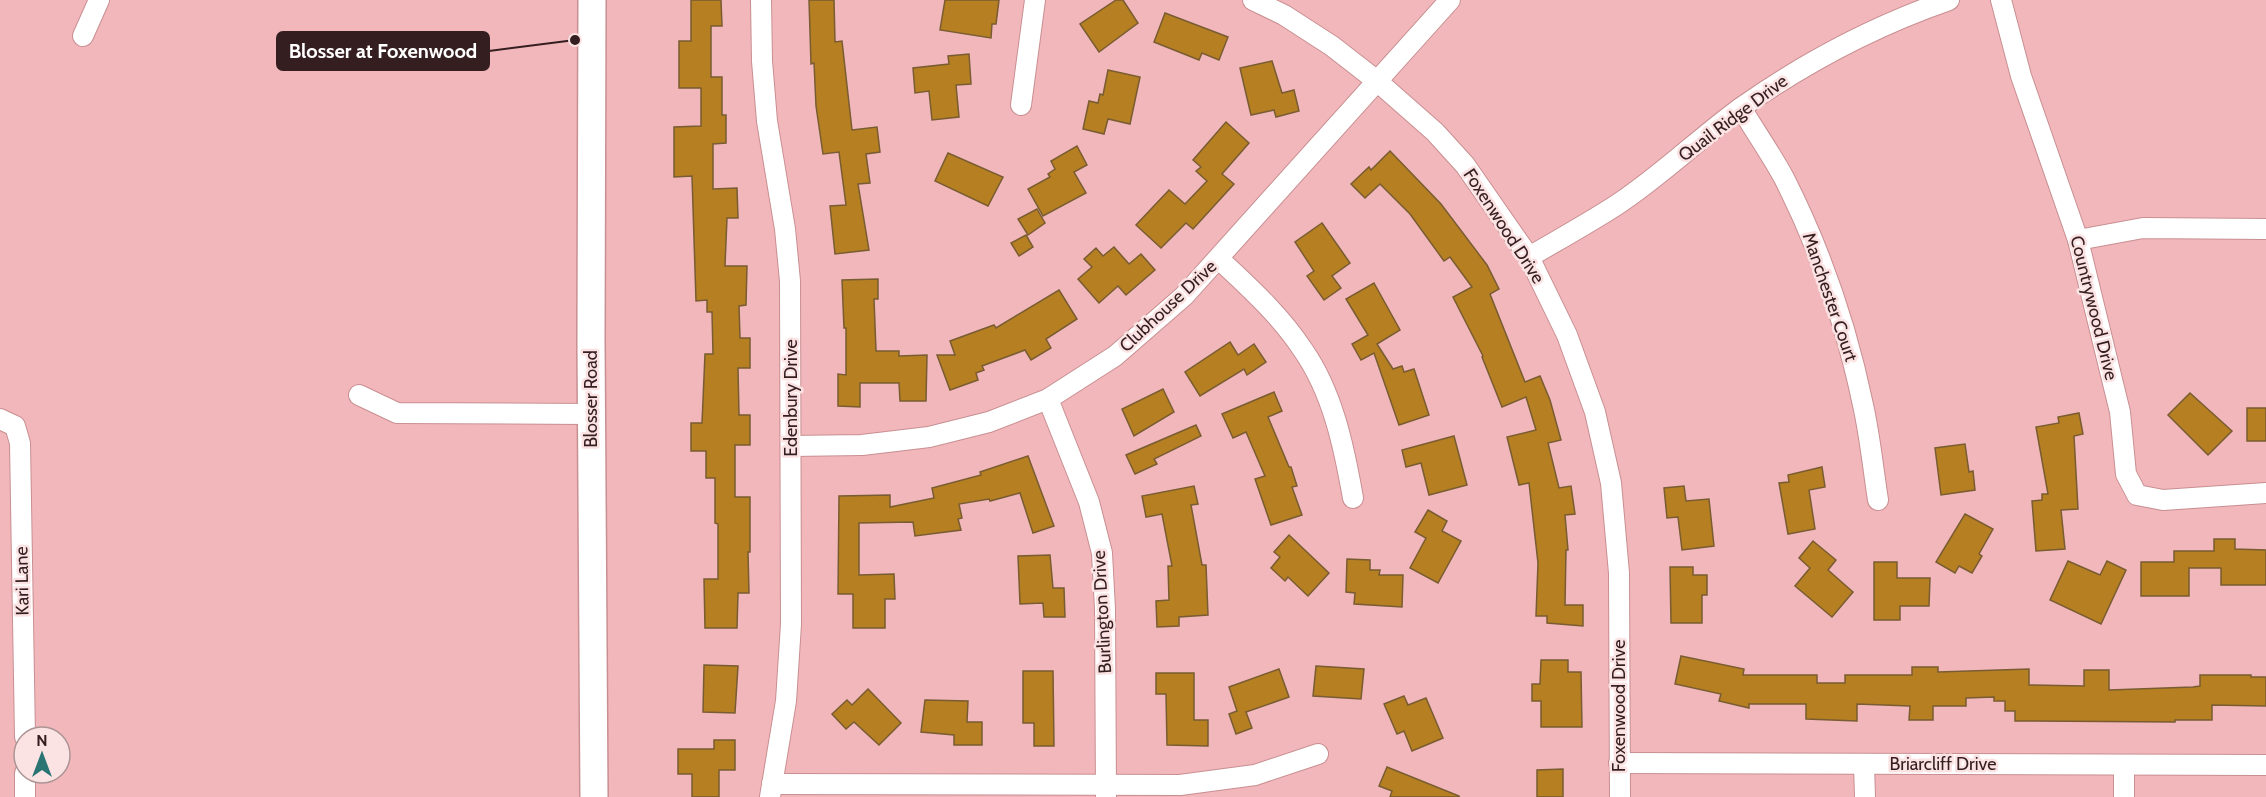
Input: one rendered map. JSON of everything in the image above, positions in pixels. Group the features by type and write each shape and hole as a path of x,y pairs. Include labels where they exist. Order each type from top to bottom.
{"street":[{"path":"83,36 99,0"},
{"name":"Blosser Road","path":"592,0 591,414 594,797"},
{"name":"Edenbury Drive","path":"761,0 766,111 785,229 790,281 791,624 786,701 771,791"},
{"path":"1021,105 1035,0"},
{"name":"Foxenwood Drive","path":"1253,0 1284,15 1332,46 1377,81 1435,132 1466,165 1529,257 1568,335 1595,412 1611,483 1619,573 1620,797"},
{"name":"Clubhouse Drive","path":"791,446 862,445 929,436 989,422 1048,399 1115,356 1184,296 1219,259 1450,0"},
{"name":"Quail Ridge Drive","path":"1529,257 1616,206 1741,108 1806,65 1863,34 1949,0"},
{"name":"Countrywood Drive","path":"2001,0 2021,76 2078,240 2120,412 2126,474 2137,495 2163,500 2266,493"},
{"name":"Manchester Court","path":"1741,108 1783,177 1809,233 1829,287 1849,348 1864,406 1878,500"},
{"path":"2078,240 2143,228 2266,229"},
{"path":"1219,259 1265,302 1304,351 1326,394 1344,447 1353,498"},
{"path":"359,395 398,412 591,414"},
{"name":"Burlington Drive","path":"1048,399 1089,502 1102,553 1105,609 1106,791"},
{"name":"Kari Lane","path":"7,422 20,443 24,725"},
{"path":"771,791 1106,791 1180,785 1255,775 1318,754"},
{"name":"Briarcliff Drive","path":"1619,764 2266,765"},
{"path":"1864,764 1865,797"},
{"path":"2124,765 2124,797"}],"building":[{"path":"691,0 721,0 722,26 711,26 711,77 722,77 722,115 726,115 726,143 713,144 713,189 737,188 738,218 727,218 725,266 747,266 746,305 739,306 740,338 750,338 750,368 738,368 739,415 750,415 750,445 735,445 735,497 750,497 749,593 738,593 737,628 705,628 704,579 718,579 715,478 706,478 706,451 691,451 691,423 702,423 705,354 713,354 712,312 707,312 707,300 696,301 692,176 674,177 674,127 701,126 701,88 679,88 679,41 691,41"},
{"path":"809,0 834,0 835,42 842,41 852,130 877,127 880,152 866,154 870,183 858,184 869,250 835,254 830,206 846,205 839,152 823,154 816,106 814,63 811,64"},
{"path":"945,0 999,0 996,24 992,24 991,38 940,30"},
{"path":"1116,0 1123,0 1138,23 1099,52 1080,24"},
{"path":"1165,13 1228,37 1219,60 1202,53 1199,60 1154,42"},
{"path":"969,54 971,84 956,85 959,117 932,120 929,91 915,93 913,68 949,64 948,56"},
{"path":"1272,61 1282,93 1294,90 1299,111 1276,117 1274,110 1251,115 1240,68"},
{"path":"1108,70 1140,77 1130,124 1108,119 1104,134 1083,129 1089,101 1098,103 1100,94 1103,95"},
{"path":"1226,122 1249,143 1222,174 1234,184 1193,229 1186,223 1161,248 1136,225 1169,190 1185,204 1207,181 1196,171 1201,167 1193,160"},
{"path":"1077,146 1087,165 1074,172 1086,193 1043,216 1028,189 1050,177 1048,174 1055,169 1051,161"},
{"path":"1390,151 1441,204 1487,265 1499,289 1490,294 1525,382 1540,376 1550,400 1561,440 1548,443 1559,488 1571,486 1575,514 1565,515 1568,550 1566,550 1565,605 1583,605 1583,626 1547,623 1547,616 1536,616 1538,563 1529,483 1519,485 1507,437 1536,430 1526,397 1502,407 1483,356 1453,297 1472,287 1450,257 1444,261 1410,214 1380,184 1365,198 1351,184 1369,167 1371,170"},
{"path":"948,153 1003,177 988,206 935,181"},
{"path":"1037,209 1045,223 1028,235 1018,219"},
{"path":"1322,223 1350,263 1332,276 1341,288 1324,300 1307,276 1314,271 1295,242"},
{"path":"1026,235 1033,247 1019,256 1011,243"},
{"path":"1114,247 1129,264 1141,254 1155,270 1126,295 1118,286 1099,303 1078,279 1092,267 1084,259 1096,248 1103,256"},
{"path":"878,279 878,299 874,299 876,351 899,351 899,356 927,355 926,401 900,401 899,383 860,383 860,407 838,406 838,374 846,375 846,328 844,328 842,280"},
{"path":"1374,283 1400,330 1377,344 1393,369 1402,366 1404,372 1414,369 1429,415 1399,425 1374,353 1361,360 1352,344 1368,335 1346,299"},
{"path":"1059,290 1077,319 1046,339 1051,348 1031,360 1025,350 982,366 984,370 976,373 978,380 950,390 937,355 955,355 950,341 994,325 996,328"},
{"path":"1230,342 1238,355 1254,344 1266,362 1247,375 1244,369 1200,396 1185,372"},
{"path":"1163,389 1174,412 1134,436 1122,409"},
{"path":"1274,392 1282,411 1268,417 1289,467 1291,467 1297,486 1292,487 1302,515 1271,525 1255,479 1265,476 1246,432 1233,438 1222,414"},
{"path":"2190,393 2232,431 2208,455 2168,415"},
{"path":"2247,408 2266,408 2266,441 2247,441"},
{"path":"2079,413 2083,434 2074,436 2078,509 2061,510 2065,549 2036,551 2032,501 2042,500 2042,494 2048,494 2036,427 2059,423 2058,417"},
{"path":"1196,425 1201,436 1154,459 1157,464 1135,474 1126,455"},
{"path":"1454,436 1467,485 1429,495 1421,463 1406,467 1402,450"},
{"path":"1965,444 1969,472 1973,471 1975,490 1941,495 1935,448"},
{"path":"1028,456 1054,526 1033,533 1020,493 990,501 989,499 959,504 962,518 958,519 961,530 915,536 913,522 859,523 859,575 894,574 895,599 885,599 885,628 853,628 853,594 838,594 839,496 890,495 890,507 934,498 932,488 981,475 980,472"},
{"path":"1822,467 1825,487 1809,490 1815,529 1788,534 1779,483 1789,482 1788,475"},
{"path":"1194,486 1198,504 1191,505 1202,565 1206,565 1208,615 1179,617 1179,626 1157,627 1156,601 1169,600 1168,566 1172,566 1162,514 1146,517 1142,496"},
{"path":"1684,486 1686,501 1709,499 1714,546 1682,550 1678,517 1667,518 1664,488"},
{"path":"1428,510 1447,521 1442,531 1461,541 1438,583 1410,568 1426,538 1415,532"},
{"path":"1965,514 1993,529 1979,554 1982,556 1972,573 1959,566 1955,573 1936,562"},
{"path":"1289,535 1329,573 1308,596 1288,577 1285,581 1271,568 1280,557 1274,552"},
{"path":"2214,539 2235,539 2235,549 2266,550 2266,585 2221,585 2221,568 2189,568 2189,596 2141,596 2141,562 2174,562 2174,551 2214,551"},
{"path":"1813,541 1836,560 1828,570 1853,592 1832,617 1795,586 1810,568 1799,558"},
{"path":"1050,555 1053,588 1064,588 1065,617 1044,617 1043,603 1020,604 1018,556"},
{"path":"1347,559 1370,560 1370,570 1380,570 1379,575 1403,575 1402,607 1354,604 1355,593 1346,592"},
{"path":"2068,561 2100,575 2107,561 2126,570 2101,624 2050,600"},
{"path":"1874,562 1897,562 1897,578 1930,578 1929,606 1900,606 1900,620 1874,620"},
{"path":"1670,567 1693,567 1693,575 1707,575 1707,595 1702,595 1702,623 1671,623"},
{"path":"1681,656 1744,669 1743,675 1817,675 1817,683 1845,683 1845,675 1912,675 1912,667 1938,667 1938,672 2029,669 2029,685 2084,686 2084,670 2109,670 2109,690 2193,687 2200,686 2200,675 2251,675 2251,677 2266,677 2266,706 2212,705 2212,720 2175,720 2175,722 2015,721 2015,711 2005,711 2005,701 1994,701 1994,697 1966,698 1966,706 1933,706 1933,720 1909,720 1910,706 1857,704 1857,721 1806,719 1806,704 1749,704 1749,708 1719,701 1721,694 1675,684"},
{"path":"1541,660 1568,660 1568,672 1581,672 1582,727 1541,727 1541,701 1532,701 1532,684 1540,684"},
{"path":"704,665 738,666 735,713 703,712"},
{"path":"1316,666 1364,669 1361,699 1313,696"},
{"path":"1279,669 1289,697 1246,712 1252,728 1236,734 1229,714 1237,711 1229,687"},
{"path":"1023,671 1053,671 1054,746 1034,746 1034,723 1023,723"},
{"path":"1156,673 1194,673 1194,720 1208,720 1208,746 1167,745 1166,694 1156,694"},
{"path":"868,689 901,723 879,745 854,722 846,729 832,714 847,700 852,705"},
{"path":"1404,696 1408,705 1426,698 1443,738 1412,751 1404,731 1397,734 1384,704"},
{"path":"925,700 968,701 967,722 982,722 982,745 954,745 954,735 921,732"},
{"path":"714,740 735,740 735,770 719,770 719,797 692,797 692,774 678,774 678,749 714,749"},
{"path":"1387,767 1459,797 1390,797 1392,791 1379,786"},
{"path":"1563,769 1563,797 1537,797 1537,770"}],"place":[{"name":"Blosser at Foxenwood","path":"575,40"}]}
